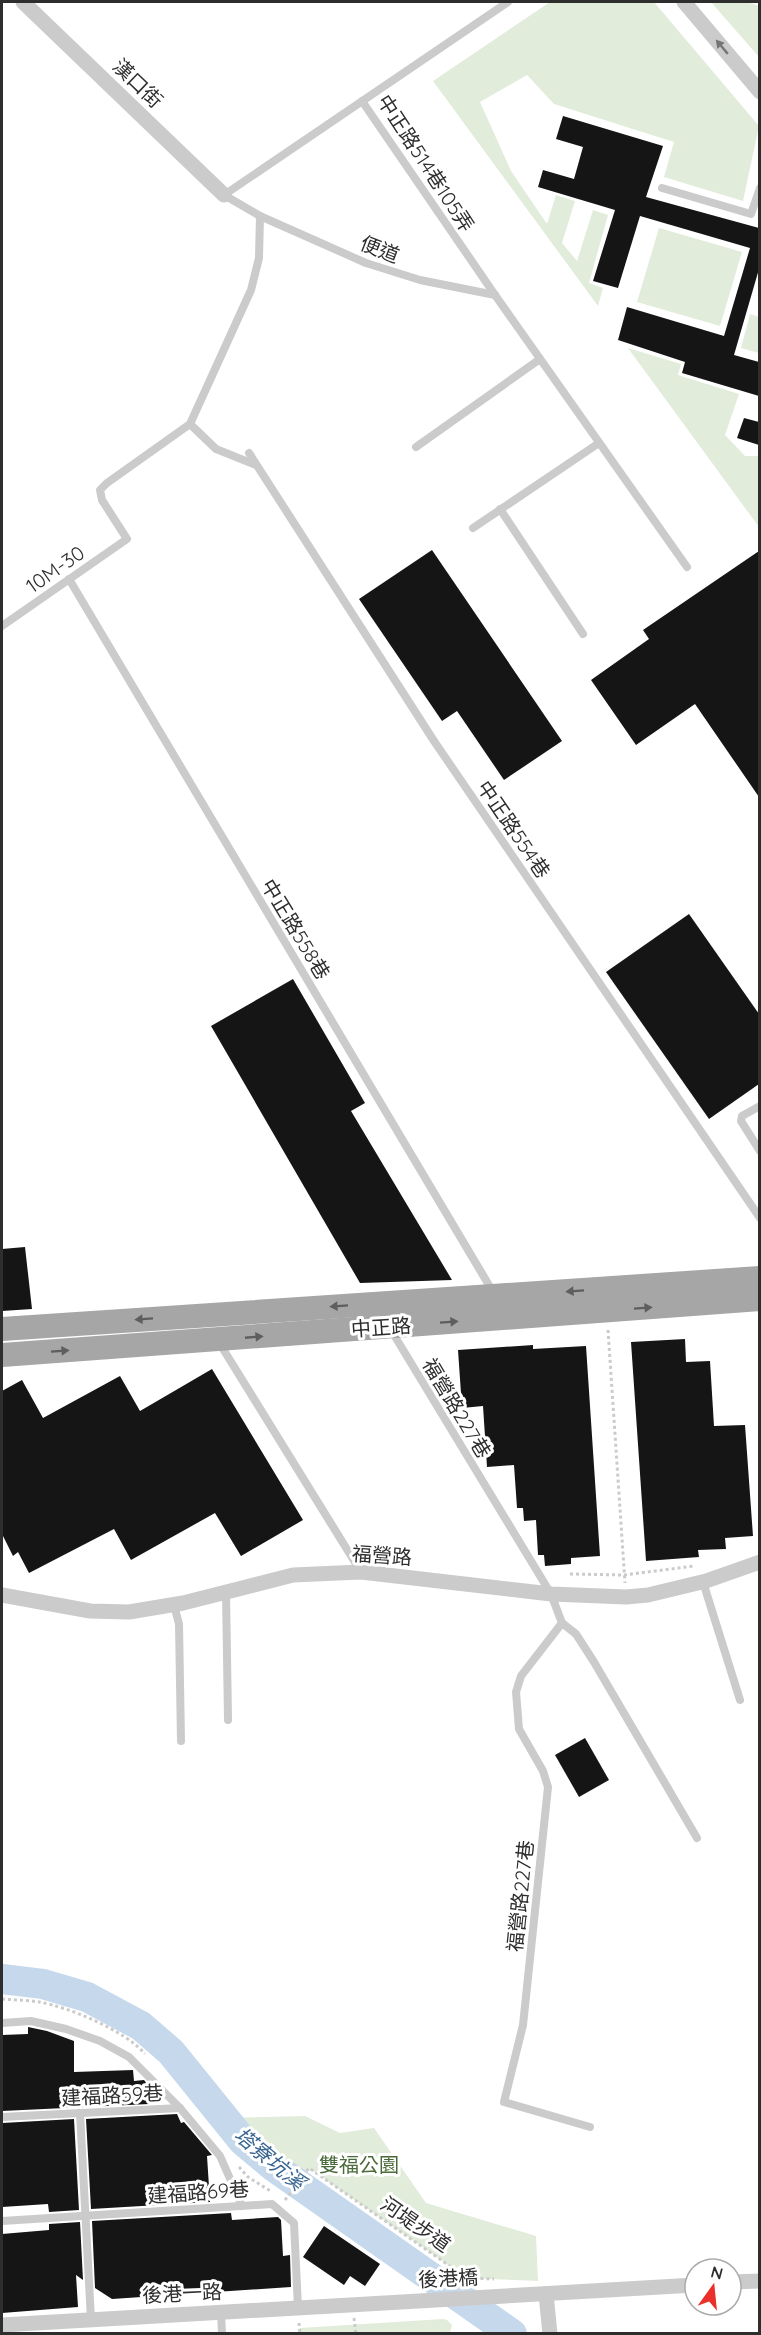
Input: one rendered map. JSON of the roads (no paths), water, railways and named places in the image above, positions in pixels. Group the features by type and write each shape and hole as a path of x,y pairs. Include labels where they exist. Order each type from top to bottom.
{"main road":[{"name":"中正路","path":"2,1355 218,1340 495,1296 759,1278"},
{"name":"中正路","path":"2,1329 759,1299"}],"street":[{"name":"漢口街","path":"23,2 224,195"},
{"path":"684,2 759,92"},
{"name":"福營路","path":"2,1595 90,1611 129,1612 174,1605 293,1575 361,1572 551,1594 626,1597 648,1595 703,1582 759,1562"},
{"path":"743,2282 759,2281"},
{"path":"549,2334 548,2311 539,2294 683,2285"},
{"name":"後港橋","path":"366,2304 539,2294"},
{"name":"後港一路","path":"2,2325 366,2304"}],"lane":[{"name":"中正路514巷105弄","path":"508,2 362,100 495,295 687,567"},
{"path":"224,195 362,100"},
{"path":"662,188 750,214 759,188"},
{"name":"便道","path":"224,195 260,216 394,273 495,295"},
{"path":"189,424 251,290 259,258 260,216"},
{"path":"416,447 540,358"},
{"name":"中正路554巷","path":"189,424 216,449 256,465 249,453 434,741 759,1218"},
{"name":"10M-30","path":"2,626 127,538 102,500 100,490 189,424"},
{"path":"473,528 599,443"},
{"path":"500,509 583,634"},
{"name":"中正路558巷","path":"69,579 495,1296"},
{"path":"759,1106 742,1116 741,1121 759,1151"},
{"name":"福營路227巷","path":"383,1315 551,1594 562,1623 576,1634 594,1662 697,1838"},
{"path":"218,1340 361,1572"},
{"path":"703,1582 740,1700"},
{"path":"226,1592 228,1720"},
{"path":"174,1605 179,1623 181,1741"},
{"name":"福營路227巷","path":"562,1623 521,1676 516,1692 519,1729 543,1771 548,1787 523,2025 504,2102 590,2127"},
{"path":"2,2023 31,2021 66,2029 100,2041 129,2057 180,2108"},
{"name":"建福路59巷","path":"2,2117 180,2108 220,2156 242,2206"},
{"path":"80,2113 91,2320"},
{"name":"建福路69巷","path":"2,2221 272,2205 294,2223 298,2308"},
{"path":"221,2312 222,2334"}],"waterway":[{"name":"塔寮坑溪","path":"2,1979 43,1984 87,1997 141,2026 171,2052 243,2141 274,2167 512,2334"}],"park label":[{"name":"雙福公園","path":"359,2164"}]}
